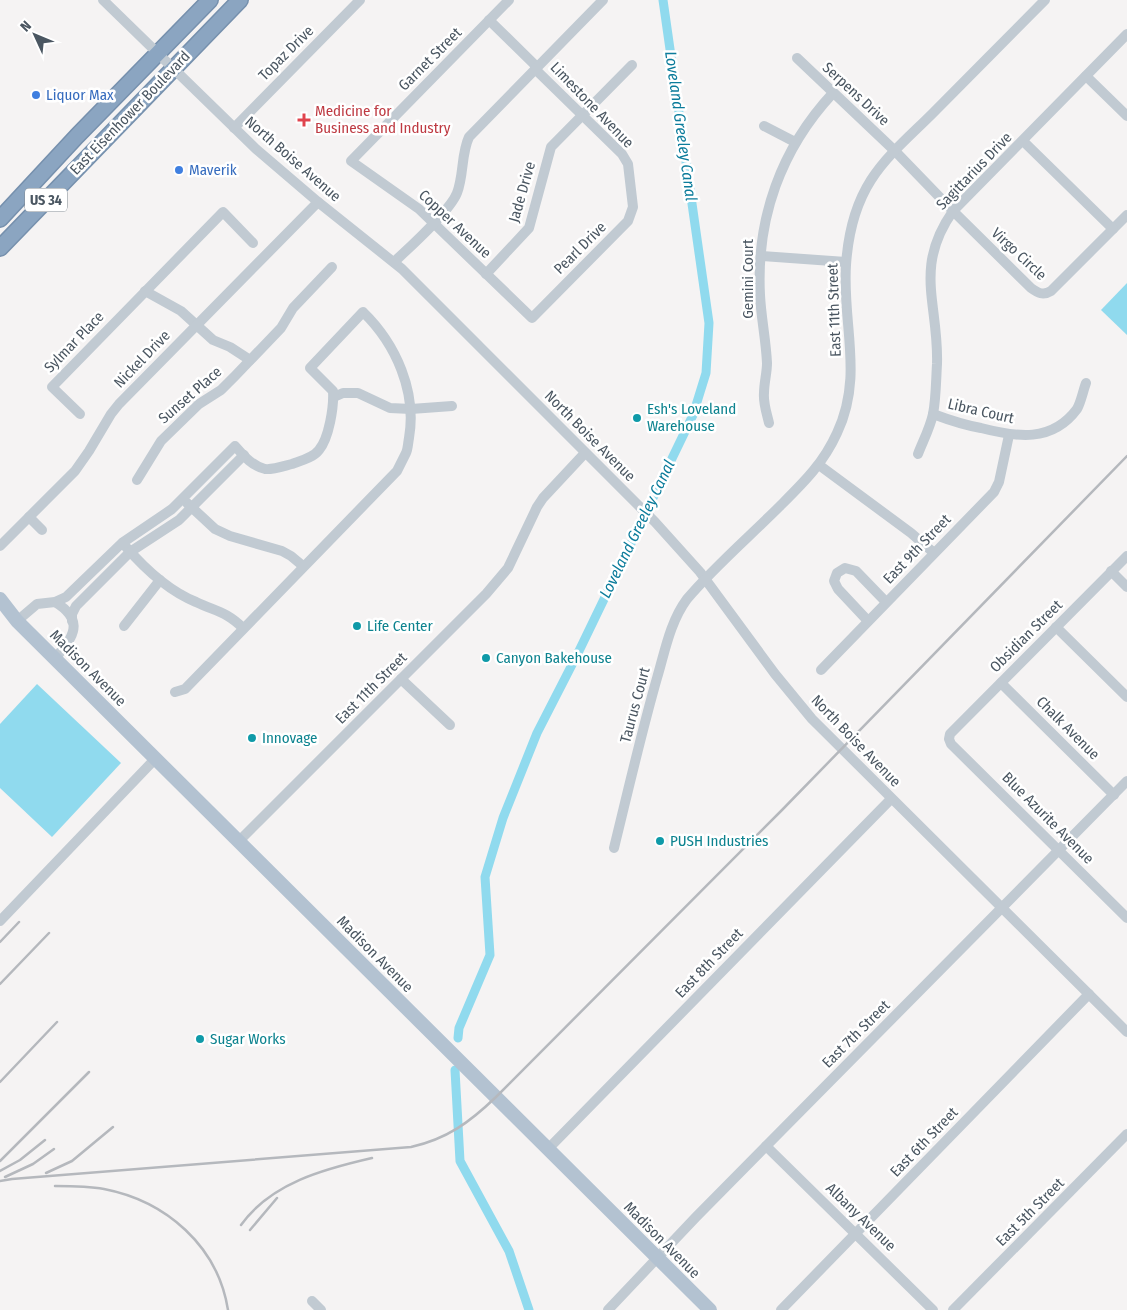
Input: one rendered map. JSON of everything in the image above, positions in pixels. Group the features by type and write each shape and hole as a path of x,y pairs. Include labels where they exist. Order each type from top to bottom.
{"highway":[{"name":"East Eisenhower Boulevard","path":"0,219 210,0"},
{"name":"East Eisenhower Boulevard","path":"0,248 240,0"},
{"path":"0,248 40,191 40,176"}],"main road":[{"name":"Madison Avenue","path":"0,599 17,621"},
{"name":"Madison Avenue","path":"0,608 17,621 55,658 710,1310"}],"street":[{"name":"North Boise Avenue","path":"103,0 234,128 318,202 394,262 655,522 706,579 775,674 840,749 1127,1032"},
{"name":"Topaz Drive","path":"234,128 360,0"},
{"name":"Garnet Street","path":"350,161 509,0"},
{"path":"394,262 452,203 457,195 466,143 470,137 603,0"},
{"name":"East 11th Street","path":"706,579 811,476 837,434 844,418 852,367 845,279 846,262 854,215 862,196 872,179 895,151 1045,0"},
{"name":"Limestone Avenue","path":"489,20 622,154 628,164 631,192"},
{"name":"Sagittarius Drive","path":"918,454 933,414 937,363 930,278 931,260 942,227 953,211 1127,34"},
{"name":"Serpens Drive","path":"797,58 895,151"},
{"name":"Jade Drive","path":"486,274 529,228 551,147 632,65"},
{"path":"1086,76 1127,116"},
{"name":"Gemini Court","path":"769,423 764,394 767,363 760,294 763,231 779,172 795,142 819,108 833,93"},
{"path":"764,126 795,142"},
{"path":"1023,141 1113,229"},
{"name":"Virgo Circle","path":"895,151 953,211 1038,293 1043,294 1056,287 1127,215"},
{"name":"Copper Avenue","path":"350,161 409,201 434,222 532,318"},
{"name":"Pearl Drive","path":"532,318 628,221 633,207 631,192"},
{"name":"Nickel Drive","path":"0,546 83,460 114,409 318,202"},
{"name":"Sylmar Place","path":"80,414 52,387 223,212 253,243"},
{"path":"761,256 846,262"},
{"name":"Sunset Place","path":"137,480 162,441 199,404 221,390 281,328 294,308 332,267"},
{"path":"145,291 181,311 196,325"},
{"path":"17,621 37,604 55,602 66,597 122,543 164,516 183,499 234,446 251,462 266,469 286,466 305,459 319,450 329,428 334,397 333,391 310,368 363,312 386,338 400,365 408,391 411,409 410,431 406,452 397,471 185,689 174,692"},
{"name":"Sunset Place","path":"196,325 212,340 230,347 250,360"},
{"name":"Libra Court","path":"933,414 952,422 1009,435 1025,436 1039,434 1058,426 1078,408 1086,383"},
{"path":"334,397 343,393 358,393 390,408 411,409 452,406"},
{"name":"East 9th Street","path":"821,670 994,492 999,482 1009,435"},
{"name":"East 11th Street","path":"239,841 486,594 503,574 543,498 585,453"},
{"path":"55,658 72,637 72,614 76,606 130,552 172,525 244,455"},
{"path":"819,465 911,533 934,554"},
{"path":"183,499 215,528 230,536 282,551 303,566"},
{"path":"29,517 42,530"},
{"path":"122,543 160,580 196,603 231,616 243,628"},
{"name":"Obsidian Street","path":"949,739 950,734 1127,556"},
{"path":"868,621 838,589 834,581 837,573 845,568 856,571 886,602"},
{"path":"1112,571 1127,587"},
{"name":"Taurus Court","path":"614,848 669,634 676,617 687,600 706,579"},
{"path":"124,626 160,580"},
{"path":"55,602 68,612 72,621"},
{"path":"1056,627 1127,697"},
{"path":"401,679 450,725"},
{"name":"Chalk Avenue","path":"1001,683 1114,795"},
{"name":"Blue Azurite Avenue","path":"949,739 950,744 1127,918"},
{"path":"0,921 156,758"},
{"name":"East 7th Street","path":"608,1310 696,1217 1127,781"},
{"name":"East 8th Street","path":"548,1149 891,799"},
{"name":"East 6th Street","path":"781,1310 1089,994"},
{"name":"East 5th Street","path":"953,1310 1127,1134"},
{"name":"Albany Avenue","path":"766,1146 933,1310"},
{"path":"312,1301 321,1310"}],"water":[{"path":"1127,283 1127,335 1101,310"},
{"path":"37,684 121,763 52,837 0,788 0,724"}],"waterway":[{"name":"Loveland Greeley Canal","path":"458,1038 459,1028 490,955 485,877 503,818 537,733 578,653 693,415 706,373 709,323 663,0"},
{"name":"Loveland Greeley Canal","path":"455,1070 460,1161 509,1251 529,1310"}],"railway":[{"path":"0,1181 411,1147 436,1139 467,1122 496,1097 782,810 1127,456"},
{"path":"0,942 19,922"},
{"path":"0,984 49,933"},
{"path":"0,1082 57,1022"},
{"path":"0,1161 89,1072"},
{"path":"46,1173 72,1161 113,1127"},
{"path":"0,1171 20,1160 45,1140"},
{"path":"5,1177 33,1164 54,1149"},
{"path":"241,1225 267,1198 283,1188 317,1173 372,1158"},
{"path":"55,1186 104,1189 127,1195 148,1204 168,1216 186,1230 201,1247 213,1266 222,1287 228,1310"},
{"path":"250,1230 277,1198"}],"place":[{"name":"Liquor Max","path":"36,95"},
{"name":"Medicine for Business and Industry","path":"304,120"},
{"name":"Maverik","path":"179,170"},
{"name":"Esh's Loveland Warehouse","path":"637,418"},
{"name":"Life Center","path":"357,626"},
{"name":"Canyon Bakehouse","path":"486,658"},
{"name":"Innovage","path":"252,738"},
{"name":"PUSH Industries","path":"660,841"},
{"name":"Sugar Works","path":"200,1039"}]}
